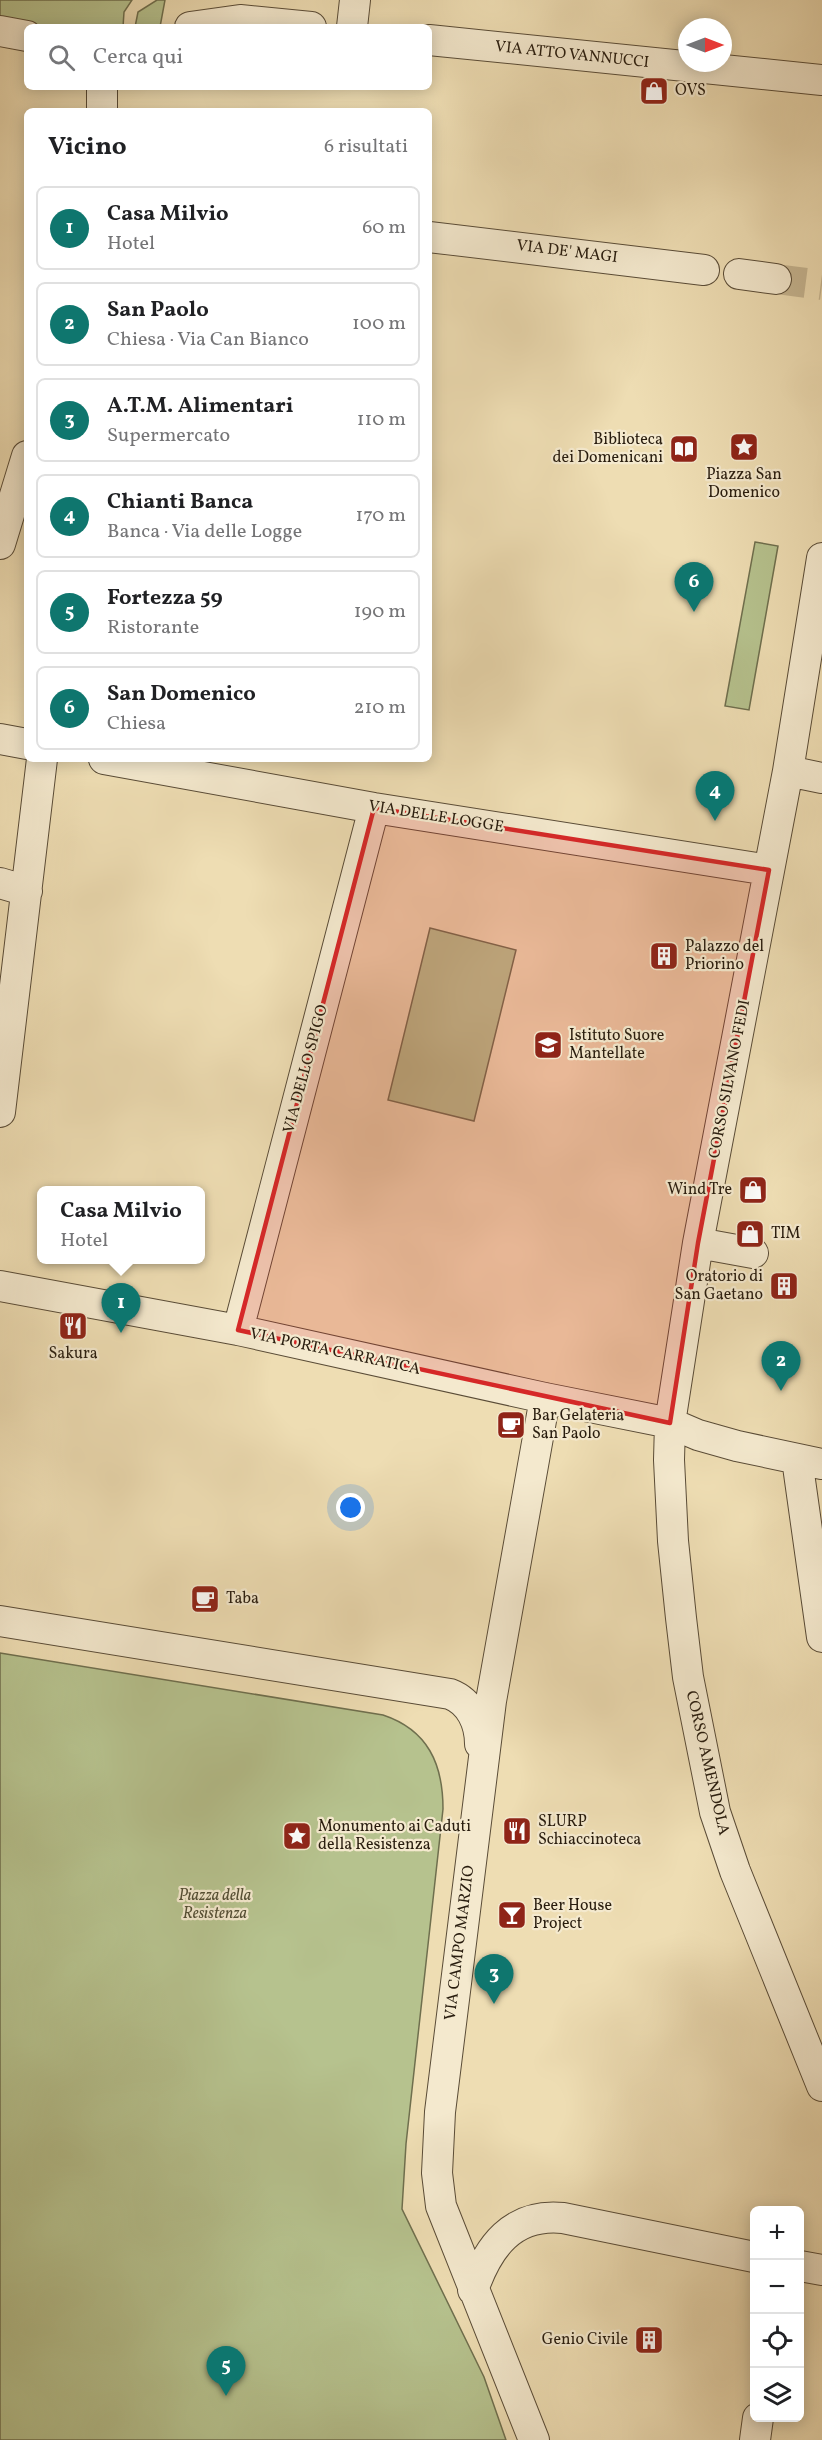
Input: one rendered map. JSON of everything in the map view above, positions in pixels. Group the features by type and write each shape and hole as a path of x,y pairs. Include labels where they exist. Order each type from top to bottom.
{"street":[{"path":"352,24 356,0"},
{"path":"211,24 240,20 281,24"},
{"path":"0,31 24,35"},
{"name":"VIA ATTO VANNUCCI","path":"432,40 822,80"},
{"path":"102,90 102,108"},
{"name":"VIA DE' MAGI","path":"432,237 704,270"},
{"path":"739,274 776,279"},
{"path":"0,544 24,466"},
{"name":"CORSO SILVANO FEDI","path":"670,1422 698,1243 788,771 822,558"},
{"path":"0,738 24,743"},
{"path":"0,1112 14,887 41,762"},
{"name":"VIA DELLE LOGGE","path":"121,762 374,808 769,870"},
{"path":"788,771 822,778"},
{"name":"VIA DELLO SPIGO","path":"238,1330 374,808"},
{"path":"698,1243 753,1253"},
{"name":"VIA PORTA CARRATICA","path":"0,1286 238,1330 545,1398 670,1422 698,1435 809,1461"},
{"name":"VIA CAMPO MARZIO","path":"534,2440 441,2206 437,2149 495,1670 545,1398"},
{"name":"CORSO AMENDOLA","path":"670,1422 673,1540 681,1618 715,1812 735,1871 814,2040 822,2086"},
{"path":"809,1461 822,1637"},
{"path":"0,1621 450,1694 464,1702 474,1715 480,1733 480,1785"},
{"path":"473,2290 482,2265 496,2243 522,2225 543,2217 563,2218 750,2257"},
{"path":"804,2267 822,2270"},
{"path":"755,2440 757,2422"}],"highlighted area":[{"path":"374,808 769,870 698,1243 670,1423 238,1330"}],"green space":[{"path":"0,0 132,0 124,12 123,24 24,25 0,16"},
{"path":"157,0 165,0 161,24 136,24 138,12"},
{"path":"755,542 778,546 749,710 725,706"},
{"path":"430,928 516,950 474,1121 388,1100"},
{"name":"Piazza della Resistenza","path":"0,1653 383,1715 411,1730 422,1739 430,1751 440,1777 443,1809 406,2144 402,2209 484,2377 506,2440 0,2440"}],"tunnel":[{"path":"776,279 822,285"}],"place":[{"name":"OVS","path":"654,91"},
{"name":"Piazza San Domenico","path":"744,447"},
{"name":"Biblioteca dei Domenicani","path":"684,449"},
{"name":"San Domenico","path":"694,612"},
{"name":"Chianti Banca","path":"715,821"},
{"name":"Palazzo del Priorino","path":"664,956"},
{"name":"Istituto Suore Mantellate","path":"548,1045"},
{"name":"Wind Tre","path":"753,1190"},
{"name":"TIM","path":"750,1234"},
{"name":"Oratorio di San Gaetano","path":"784,1286"},
{"name":"Sakura","path":"73,1326"},
{"name":"Casa Milvio","path":"121,1333"},
{"name":"San Paolo","path":"781,1391"},
{"name":"Bar Gelateria San Paolo","path":"511,1425"},
{"name":"Taba","path":"205,1599"},
{"name":"SLURP Schiaccinoteca","path":"517,1831"},
{"name":"Monumento ai Caduti della Resistenza","path":"297,1836"},
{"name":"Beer House Project","path":"512,1915"},
{"name":"A.T.M. Alimentari","path":"494,2004"},
{"name":"Genio Civile","path":"649,2340"},
{"name":"Fortezza 59","path":"226,2396"}]}
